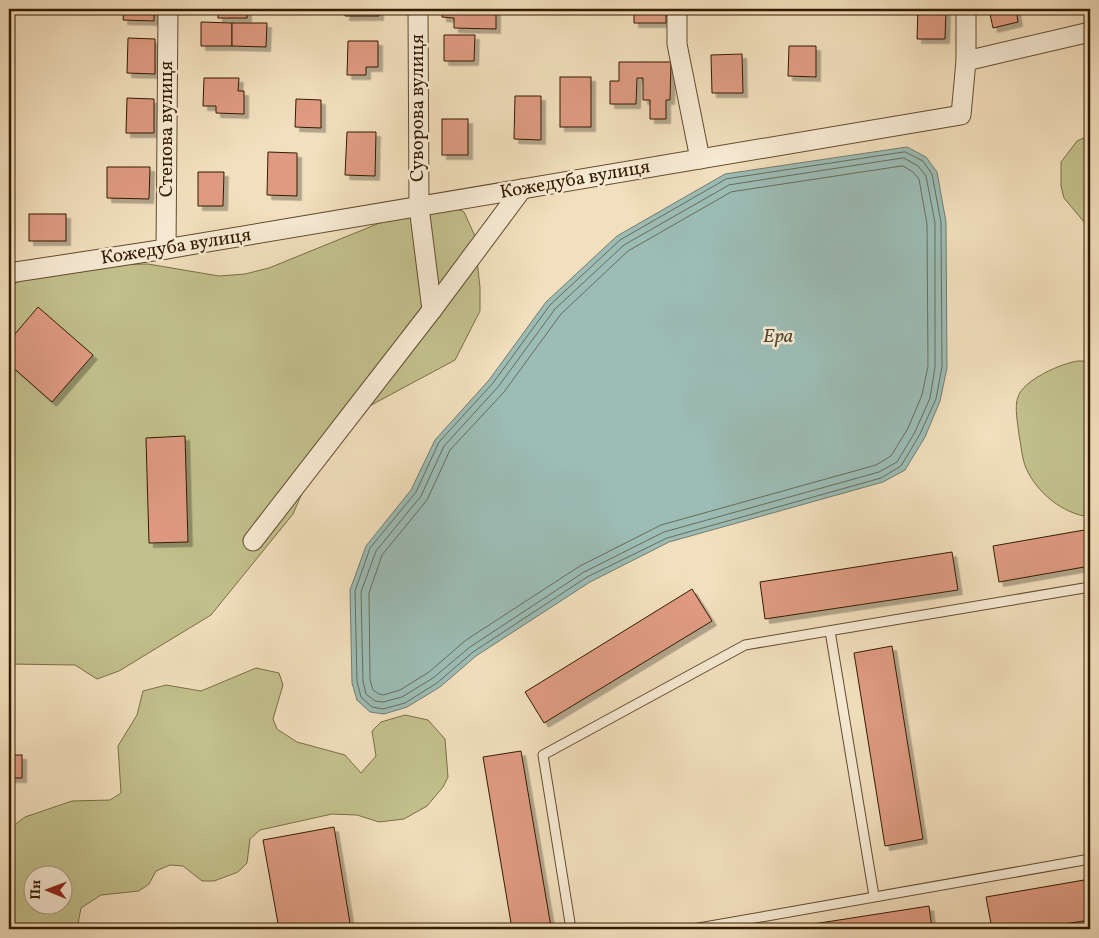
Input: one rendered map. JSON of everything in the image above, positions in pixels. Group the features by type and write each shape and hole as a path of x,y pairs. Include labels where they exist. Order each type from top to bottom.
{"street":[{"name":"Степова вулиця","path":"166,249 168,9"},
{"name":"Суворова вулиця","path":"418,9 419,207 432,310"},
{"path":"677,9 676,44 700,159"},
{"path":"966,9 966,61 1090,32"},
{"name":"Кожедуба вулиця","path":"9,273 166,249 961,115 966,61"},
{"path":"254,541 432,310 522,189"}],"lane":[{"path":"571,929 543,755 744,645 1090,587"},
{"path":"830,631 874,896"},
{"path":"693,929 874,896 1090,860"}],"shaded area":[{"path":"1090,135 1090,229 1064,198 1061,186 1061,162 1077,141"},
{"path":"442,202 464,212 474,234 480,287 480,311 455,360 362,410 324,443 293,514 211,615 119,671 97,679 75,665 9,664 9,286 55,266 148,264 219,276 245,274 269,268 419,207"},
{"path":"1078,361 1090,361 1090,517 1070,512 1052,501 1031,477 1022,452 1016,405 1021,391 1027,384 1044,373"},
{"path":"256,668 279,673 283,685 273,719 277,729 297,742 345,755 361,773 376,756 372,731 381,722 405,715 428,720 445,739 448,777 443,787 427,806 404,819 379,822 357,815 332,814 260,830 250,839 247,863 238,872 214,881 202,881 183,866 170,865 156,871 149,884 139,891 101,895 81,908 77,929 9,929 9,829 25,817 72,801 110,800 121,793 118,746 137,715 143,691 166,685 201,691"}],"water":[{"name":"Ера","path":"907,147 926,157 937,172 946,222 947,368 940,401 925,437 905,470 883,482 669,542 590,582 476,656 440,687 407,707 384,714 370,712 357,700 352,683 350,590 366,546 411,490 435,440 489,380 546,302 617,236 725,174"}],"building":[{"path":"124,9 154,9 154,21 123,20"},
{"path":"218,9 247,9 247,18 218,18"},
{"path":"346,9 379,9 379,16 345,16"},
{"path":"442,9 496,9 496,29 454,28 454,18 442,17"},
{"path":"634,9 669,9 669,13 666,13 666,23 634,23"},
{"path":"918,9 946,9 945,39 917,39"},
{"path":"989,9 1016,9 1018,22 993,28"},
{"path":"201,22 232,23 232,46 201,46"},
{"path":"232,23 267,23 266,47 232,46"},
{"path":"444,35 475,35 474,61 444,61"},
{"path":"128,38 155,39 155,74 127,73"},
{"path":"348,41 378,41 378,67 366,67 366,75 347,75"},
{"path":"789,46 816,46 816,77 788,76"},
{"path":"742,54 743,93 712,93 711,55"},
{"path":"619,62 671,62 670,100 666,100 666,119 650,119 650,100 643,100 643,78 637,78 636,104 610,104 610,81 619,81"},
{"path":"560,77 591,77 591,127 560,127"},
{"path":"204,78 239,78 238,91 244,91 244,114 216,113 216,106 203,106"},
{"path":"515,96 541,96 541,140 514,139"},
{"path":"127,98 154,99 154,133 126,133"},
{"path":"296,99 321,100 321,128 295,127"},
{"path":"442,119 468,119 468,155 442,155"},
{"path":"347,132 376,132 375,176 345,175"},
{"path":"268,152 297,153 297,196 267,195"},
{"path":"107,167 150,167 149,199 107,198"},
{"path":"198,172 224,172 223,206 198,206"},
{"path":"29,214 66,214 66,241 29,241"},
{"path":"38,307 93,355 52,402 9,364 9,341"},
{"path":"185,436 188,542 149,543 146,438"},
{"path":"1090,529 1090,566 999,582 993,546"},
{"path":"952,552 958,590 765,619 760,582"},
{"path":"692,589 712,621 544,723 525,692"},
{"path":"892,646 923,839 885,846 854,653"},
{"path":"521,751 551,927 539,929 512,929 483,757"},
{"path":"9,755 22,755 22,778 9,778"},
{"path":"334,827 351,929 279,929 263,840"},
{"path":"1090,879 1090,920 1031,929 992,929 986,897"},
{"path":"929,906 932,929 781,929"}]}
